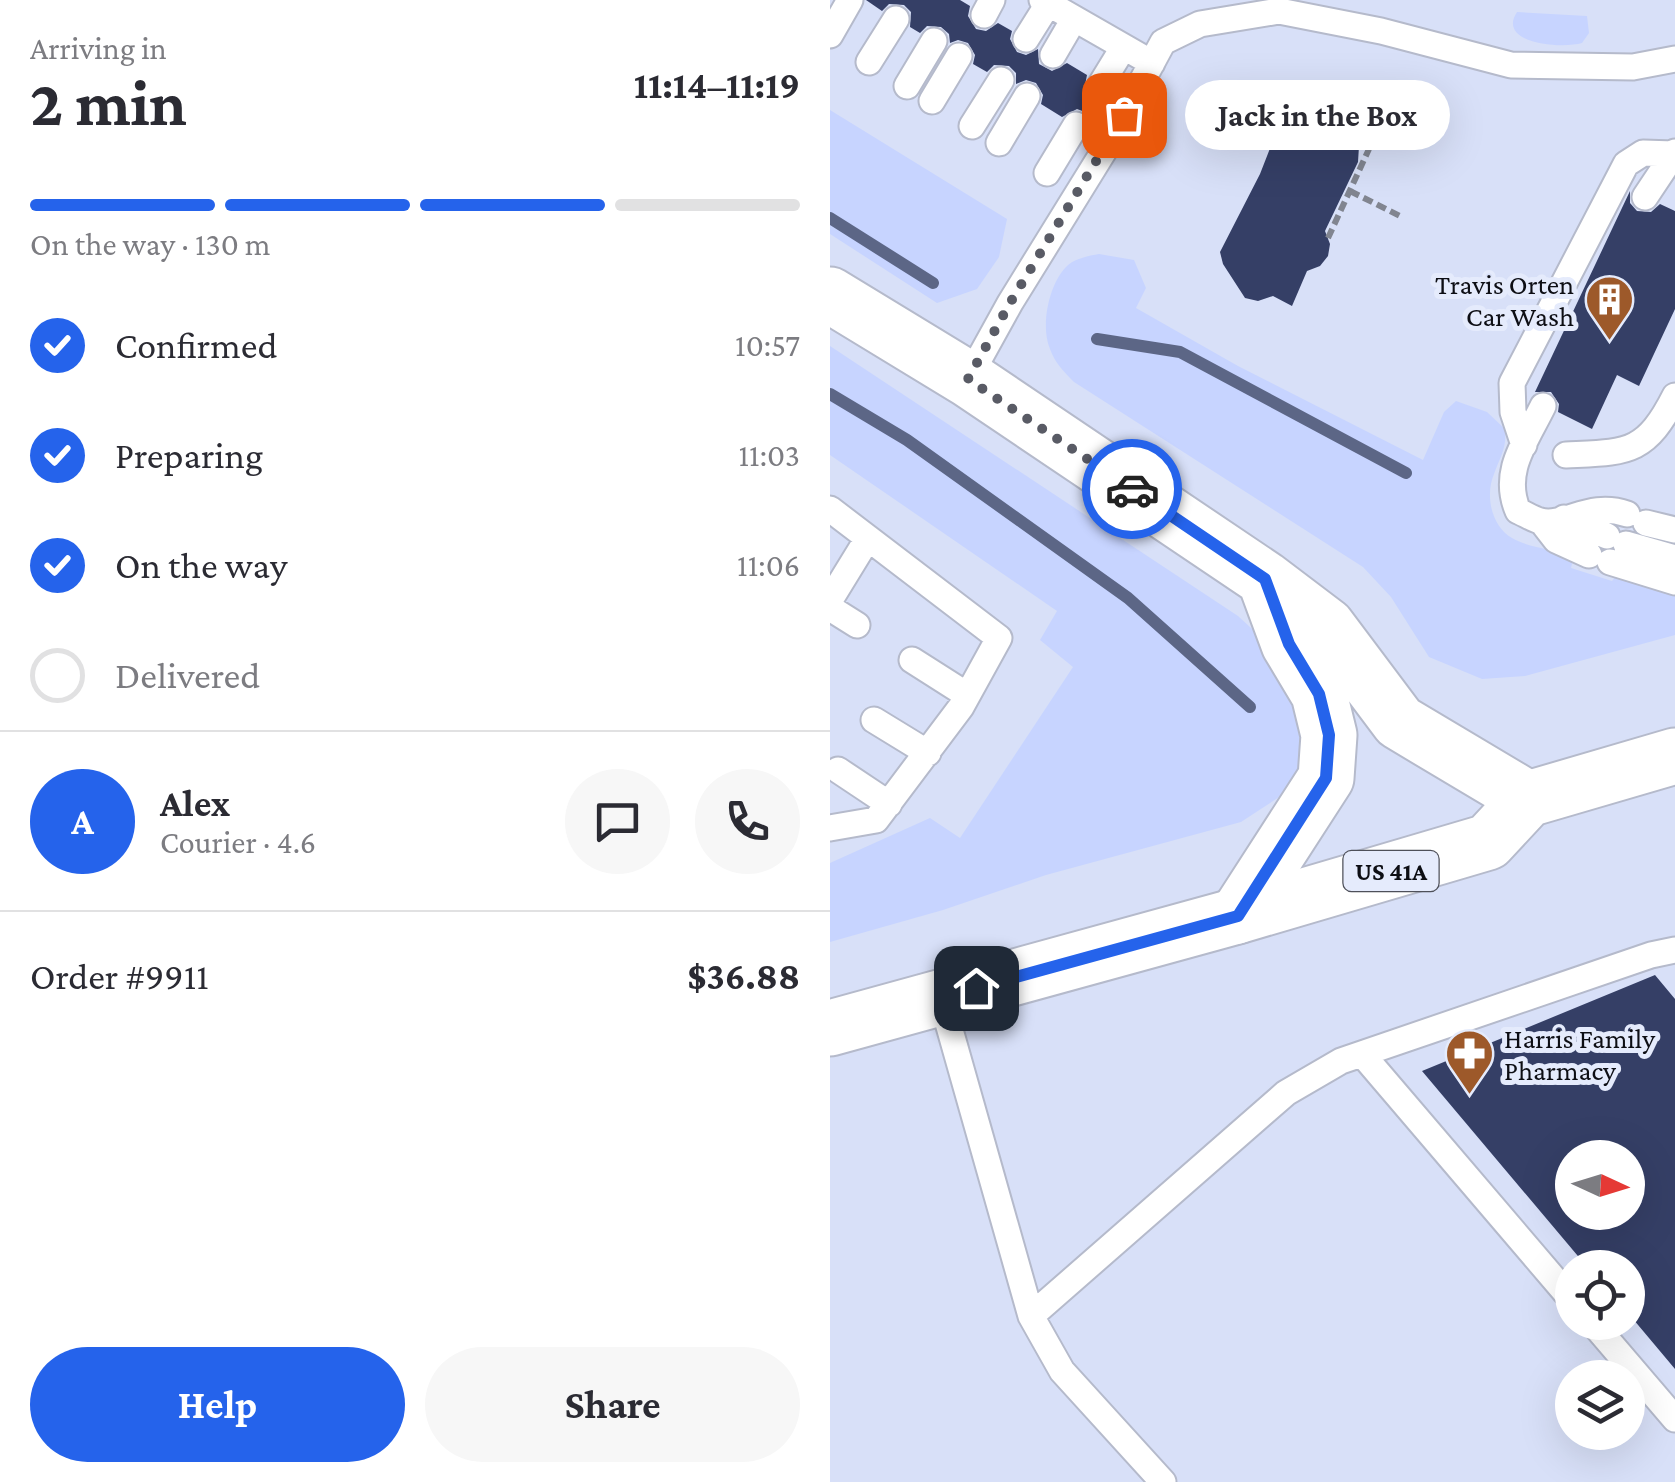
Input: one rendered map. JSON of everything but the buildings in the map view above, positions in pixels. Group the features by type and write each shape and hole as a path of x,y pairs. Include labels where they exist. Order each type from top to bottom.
{"main road":[{"path":"830,295 968,379 1265,579 1328,626 1398,722 1528,799 1675,756"},
{"path":"1238,916 1326,778 1329,735 1319,694 1289,644 1265,579"},
{"name":"US 41A","path":"830,1028 1238,916 1488,842 1528,799"}],"lane":[{"path":"830,35 850,0"},
{"path":"1026,39 1045,2 1152,62"},
{"path":"968,379 1107,146 1163,42 1200,24 1278,11 1381,31 1512,65 1633,67 1675,59"},
{"path":"869,62 896,18"},
{"path":"1053,55 1074,19"},
{"path":"907,86 934,41"},
{"path":"1101,84 1123,48"},
{"path":"932,101 959,56"},
{"path":"972,126 1000,80"},
{"path":"999,143 1027,96"},
{"path":"1047,173 1076,125"},
{"path":"1524,446 1514,412 1512,384 1626,164 1643,152 1674,153"},
{"path":"1645,197 1674,153"},
{"path":"1566,455 1624,452 1666,434 1675,396"},
{"path":"1543,406 1511,474 1510,492 1518,511 1553,520 1675,582"},
{"path":"830,509 999,638 928,753 876,820 830,828"},
{"path":"1553,520 1586,510 1614,510 1675,530"},
{"path":"830,600 868,538"},
{"path":"1608,549 1675,558"},
{"path":"830,608 857,625"},
{"path":"912,660 967,695"},
{"path":"874,720 928,753"},
{"path":"838,770 889,804"},
{"path":"1032,1316 1286,1093 1341,1060 1675,950"},
{"path":"940,998 1032,1316 1062,1370 1163,1482"},
{"path":"1362,1054 1555,1280"},
{"path":"1607,1340 1675,1419"}],"path":[{"path":"1328,238 1369,149"},
{"path":"1350,190 1400,216"}],"shaded area":[{"path":"830,0 1675,0 1675,1482 830,1482"},
{"path":"1517,12 1587,16 1589,33 1582,43 1573,45 1534,42 1515,31"},
{"path":"830,110 1007,219 999,257 977,289 937,303 830,234"},
{"path":"1099,254 1134,260 1146,288 1136,308 1238,366 1423,460 1444,412 1456,401 1487,412 1505,429 1504,447 1490,491 1499,526 1519,541 1574,555 1571,568 1612,581 1619,572 1675,593 1675,635 1525,676 1482,679 1429,657 1391,597 1363,567 1074,382 1060,367 1047,339 1051,293 1068,265"},
{"path":"830,346 1238,616 1275,650 1311,742 1296,786 1241,822 1046,875 830,942 830,863 930,818 960,838 1073,667 1040,640 1057,611 830,455"}],"waterway":[{"path":"830,218 933,283"},
{"path":"1097,339 1180,352 1406,473"},
{"path":"830,394 907,440 1128,598 1250,707"}],"way so far":[{"path":"1124,115 968,379 1132,489"}],"place":[{"name":"Jack in the Box","path":"1124,115"},
{"name":"Travis Orten Car Wash","path":"1609,342"},
{"name":"Harris Family Pharmacy","path":"1469,1096"}],"route":[{"path":"976,988 1238,916 1326,778 1329,735 1319,694 1289,644 1265,579 1132,489"}]}
